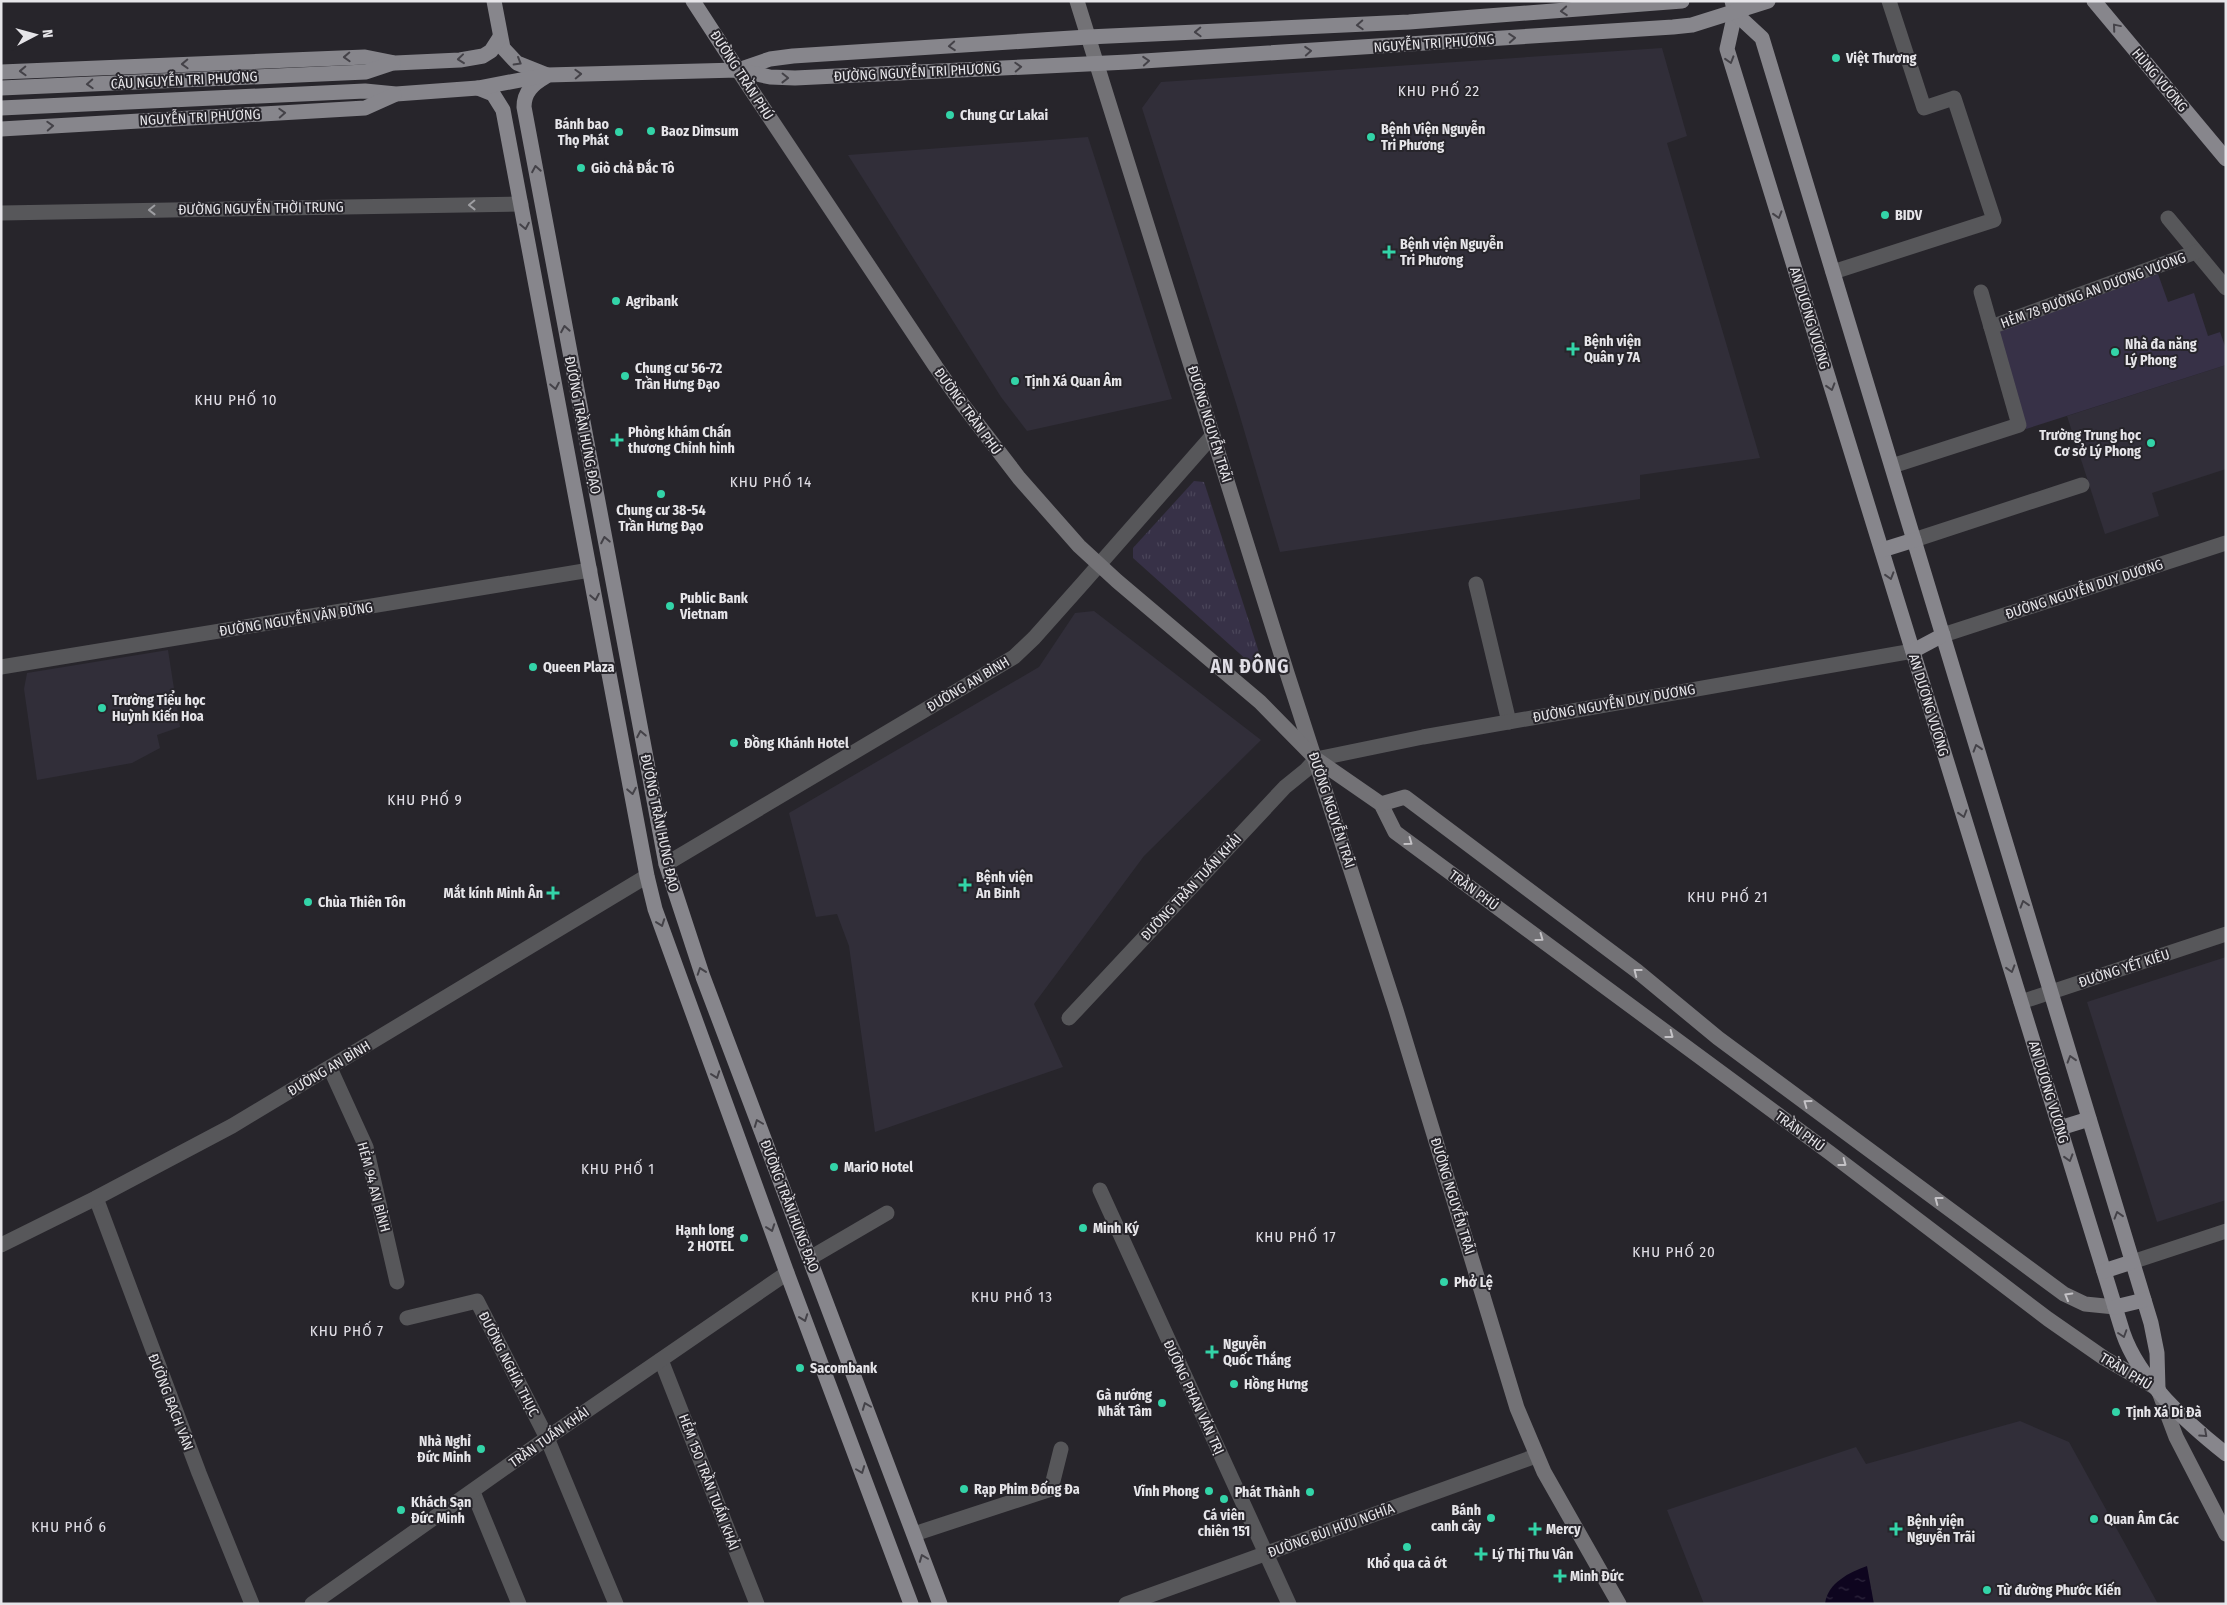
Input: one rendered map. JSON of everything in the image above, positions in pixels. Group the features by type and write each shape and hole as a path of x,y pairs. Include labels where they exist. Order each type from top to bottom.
{"main road":[{"path":"494,1 503,48 512,59 547,75"},
{"name":"ĐƯỜNG TRẦN PHÚ","path":"693,1 963,406 1019,478 1079,546 1260,702 1316,758"},
{"name":"ĐƯỜNG NGUYỄN TRÃI","path":"1078,1 1287,673 1399,1020 1515,1400 1536,1456 1619,1604"},
{"name":"NGUYỄN TRI PHƯƠNG","path":"1088,37 1409,22 1682,1"},
{"name":"NGUYỄN TRI PHƯƠNG","path":"1097,64 1679,27 1734,7 1768,1"},
{"name":"HÙNG VƯƠNG","path":"2094,1 2223,152"},
{"name":"AN DƯƠNG VƯƠNG","path":"1734,7 1762,38 2144,1300 2156,1353 2158,1389 2176,1438 2224,1526"},
{"name":"AN DƯƠNG VƯƠNG","path":"1734,7 1726,49 2128,1349 2146,1377 2158,1389"},
{"path":"1409,22 1411,44"},
{"path":"1,72 365,57 396,63 460,60 482,56 491,51 500,37"},
{"name":"ĐƯỜNG NGUYỄN TRI PHƯƠNG","path":"738,70 770,59 794,56 1088,37"},
{"name":"CẦU NGUYỄN TRI PHƯƠNG","path":"1,88 366,72 396,63"},
{"name":"ĐƯỜNG NGUYỄN TRI PHƯƠNG","path":"478,88 547,75 738,70 770,77 795,78 1097,64"},
{"name":"ĐƯỜNG TRẦN HƯNG ĐẠO","path":"547,75 532,85 527,93 524,107 666,864 703,977 940,1604"},
{"name":"NGUYỄN TRI PHƯƠNG","path":"366,91 396,94 478,88"},
{"name":"ĐƯỜNG TRẦN HƯNG ĐẠO","path":"478,88 493,94 503,110 647,876 655,908 787,1273 911,1604"},
{"name":"CẦU NGUYỄN TRI PHƯƠNG","path":"1,108 366,91"},
{"name":"NGUYỄN TRI PHƯƠNG","path":"1,128 365,108 396,94"},
{"path":"1882,550 1914,540"},
{"path":"590,570 610,567"},
{"path":"1913,651 1943,636"},
{"name":"TRẦN PHÚ","path":"1316,758 1381,804 1395,832 1768,1108 2048,1319 2104,1358 2158,1389 2226,1454"},
{"name":"TRẦN PHÚ","path":"1381,804 1405,797 1637,971 1718,1038 2064,1294 2085,1304 2115,1307"},
{"path":"647,876 666,864"},
{"path":"1768,1108 1784,1086"},
{"path":"2060,1128 2089,1119"},
{"path":"787,1273 810,1258"},
{"path":"2104,1271 2132,1262"},
{"path":"2115,1307 2144,1300"}],"street":[{"path":"1833,272 1994,220 1954,98 1924,108 1889,1"},
{"name":"ĐƯỜNG NGUYỄN THỜI TRUNG","path":"1,213 521,204"},
{"name":"HẺM 78 ĐƯỜNG AN DƯƠNG VƯƠNG","path":"2168,218 2226,288"},
{"name":"HẺM 78 ĐƯỜNG AN DƯƠNG VƯƠNG","path":"1991,327 2196,252"},
{"name":"HẺM 78 ĐƯỜNG AN DƯƠNG VƯƠNG","path":"1892,466 2018,425 1981,292"},
{"name":"ĐƯỜNG AN BÌNH","path":"666,864 1014,656 1040,632 1213,434"},
{"path":"1914,540 2082,485"},
{"name":"ĐƯỜNG NGUYỄN DUY DƯƠNG","path":"1943,636 2226,543"},
{"name":"ĐƯỜNG NGUYỄN VĂN ĐỪNG","path":"1,667 590,570"},
{"path":"1476,584 1509,722"},
{"name":"ĐƯỜNG NGUYỄN DUY DƯƠNG","path":"1316,758 1913,651"},
{"name":"ĐƯỜNG TRẦN TUẤN KHẢI","path":"1069,1018 1285,787 1306,770 1316,758"},
{"name":"ĐƯỜNG AN BÌNH","path":"1,1245 96,1198 223,1130 330,1068 647,876"},
{"name":"ĐƯỜNG YẾT KIÊU","path":"2021,1002 2226,934"},
{"name":"HẺM 94 AN BÌNH","path":"330,1068 366,1147 397,1282"},
{"name":"ĐƯỜNG PHAN VĂN TRỊ","path":"1100,1190 1289,1604"},
{"name":"ĐƯỜNG BẠCH VÂN","path":"96,1198 199,1473 252,1604"},
{"path":"810,1258 887,1213"},
{"path":"2132,1262 2226,1230"},
{"name":"TRẦN TUẤN KHẢI","path":"312,1604 547,1438 787,1273"},
{"name":"ĐƯỜNG NGHĨA THỤC","path":"407,1318 478,1301 547,1438 616,1604"},
{"name":"HẺM 150 TRẦN TUẤN KHẢI","path":"661,1360 757,1604"},
{"path":"914,1534 1051,1489 1061,1450"},
{"name":"ĐƯỜNG BÙI HỮU NGHĨA","path":"1126,1604 1536,1456"},
{"path":"473,1492 519,1604"}],"shaded area":[{"path":"1662,48 1687,136 1667,143 1760,458 1640,475 1640,499 1280,552 1236,403 1142,108 1161,82"},
{"path":"1088,137 1172,399 1027,431 1001,397 848,155"},
{"name":"Trường Trung học Cơ sở Lý Phong","path":"2226,365 2226,469 2152,493 2159,516 2105,534 2067,416"},
{"name":"Bệnh viện An Bình","path":"1094,611 1261,740 1144,856 1034,1004 1063,1067 875,1132 849,946 837,914 816,917 789,813 1039,667 1075,613"},
{"name":"Trường Tiểu học Huỳnh Kiến Hoa","path":"168,650 180,727 157,735 160,748 132,763 37,780 24,689 27,673"},
{"path":"2226,957 2226,1200 2157,1222 2087,1002"},
{"name":"Bệnh viện Nguyễn Trãi","path":"2020,1421 2069,1442 2158,1604 1704,1604 1667,1510 1856,1447 1866,1464"}],"green space":[{"name":"Nhà đa năng Lý Phong","path":"2158,274 2168,302 2194,293 2208,336 2220,332 2226,349 2226,365 2026,429 1998,331"},
{"path":"1194,481 1204,482 1264,668 1259,671 1133,558 1133,548"}],"water":[{"path":"1867,1566 1874,1604 1825,1604 1830,1590 1840,1579"}],"place":[{"name":"Việt Thương","path":"1836,58"},
{"name":"Chung Cư Lakai","path":"950,115"},
{"name":"Baoz Dimsum","path":"651,131"},
{"name":"Bánh bao Thọ Phát","path":"619,132"},
{"name":"Bệnh Viện Nguyễn Tri Phương","path":"1371,137"},
{"name":"Giò chả Đắc Tô","path":"581,168"},
{"name":"BIDV","path":"1885,215"},
{"name":"Bệnh viện Nguyễn Tri Phương","path":"1389,252"},
{"name":"Agribank","path":"616,301"},
{"name":"Bệnh viện Quân y 7A","path":"1573,349"},
{"name":"Nhà đa năng Lý Phong","path":"2115,352"},
{"name":"Chung cư 56-72 Trần Hưng Đạo","path":"625,376"},
{"name":"Tịnh Xá Quan Âm","path":"1015,381"},
{"name":"Phòng khám Chấn thương Chỉnh hình","path":"617,440"},
{"name":"Trường Trung học Cơ sở Lý Phong","path":"2151,443"},
{"name":"Chung cư 38-54 Trần Hưng Đạo","path":"661,494"},
{"name":"Public Bank Vietnam","path":"670,606"},
{"name":"Queen Plaza","path":"533,667"},
{"name":"Trường Tiểu học Huỳnh Kiến Hoa","path":"102,708"},
{"name":"Đồng Khánh Hotel","path":"734,743"},
{"name":"Bệnh viện An Bình","path":"965,885"},
{"name":"Mắt kính Minh Ân","path":"553,893"},
{"name":"Chùa Thiên Tôn","path":"308,902"},
{"name":"MariO Hotel","path":"834,1167"},
{"name":"Minh Ký","path":"1083,1228"},
{"name":"Hạnh long 2 HOTEL","path":"744,1238"},
{"name":"Phở Lệ","path":"1444,1282"},
{"name":"Nguyễn Quốc Thắng","path":"1212,1352"},
{"name":"Sacombank","path":"800,1368"},
{"name":"Hồng Hưng","path":"1234,1384"},
{"name":"Gà nướng Nhất Tâm","path":"1162,1403"},
{"name":"Tịnh Xá Di Đà","path":"2116,1412"},
{"name":"Nhà Nghỉ Đức Minh","path":"481,1449"},
{"name":"Rạp Phim Đống Đa","path":"964,1489"},
{"name":"Vĩnh Phong","path":"1209,1491"},
{"name":"Phát Thành","path":"1310,1492"},
{"name":"Cá viên chiên 151","path":"1224,1499"},
{"name":"Khách Sạn Đức Minh","path":"401,1510"},
{"name":"Bánh canh cây","path":"1491,1518"},
{"name":"Quan Âm Các","path":"2094,1519"},
{"name":"Mercy","path":"1535,1529"},
{"name":"Bệnh viện Nguyễn Trãi","path":"1896,1529"},
{"name":"Khổ qua cà ớt","path":"1407,1547"},
{"name":"Lý Thị Thu Vân","path":"1481,1554"},
{"name":"Minh Đức","path":"1560,1576"},
{"name":"Từ đường Phước Kiến","path":"1987,1590"}],"district":[{"name":"KHU PHỐ 22","path":"1439,91"},
{"name":"KHU PHỐ 10","path":"236,400"},
{"name":"KHU PHỐ 14","path":"771,482"},
{"name":"AN ĐÔNG","path":"1250,666"},
{"name":"KHU PHỐ 9","path":"425,800"},
{"name":"KHU PHỐ 21","path":"1728,897"},
{"name":"KHU PHỐ 1","path":"618,1169"},
{"name":"KHU PHỐ 17","path":"1296,1237"},
{"name":"KHU PHỐ 20","path":"1674,1252"},
{"name":"KHU PHỐ 13","path":"1012,1297"},
{"name":"KHU PHỐ 7","path":"347,1331"},
{"name":"KHU PHỐ 6","path":"69,1527"}]}
